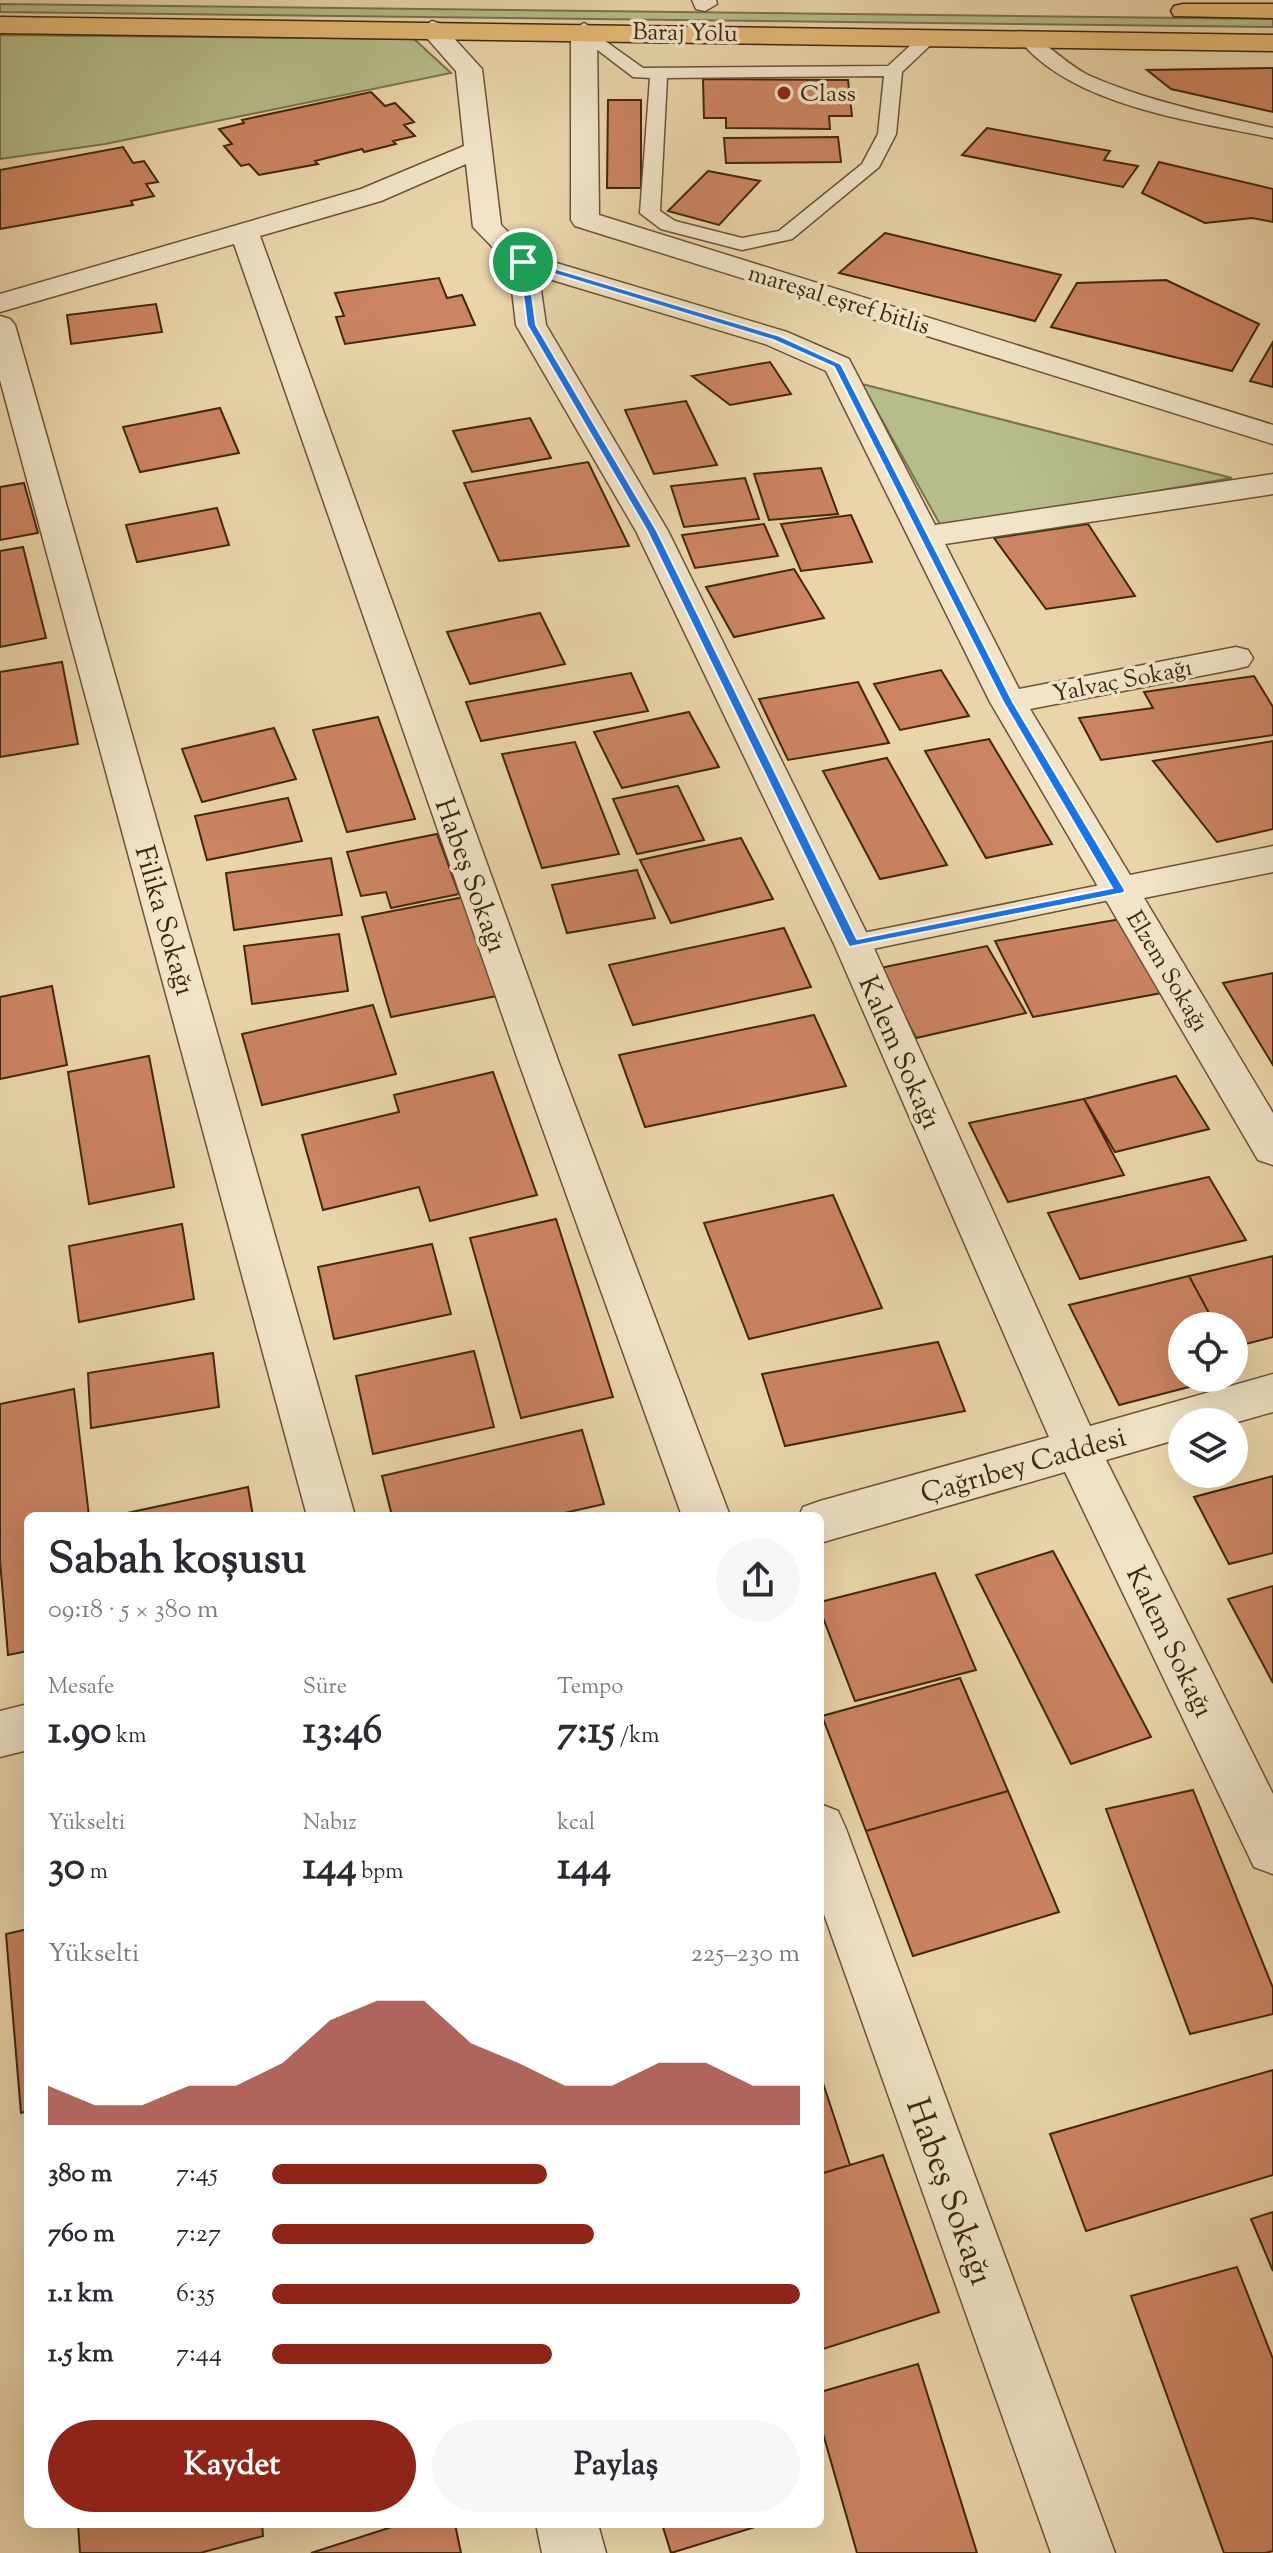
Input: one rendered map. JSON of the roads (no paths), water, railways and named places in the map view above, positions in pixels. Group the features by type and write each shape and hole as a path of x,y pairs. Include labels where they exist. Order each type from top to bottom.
{"main road":[{"name":"Baraj Yolu","path":"673,4 704,2 731,5"},
{"path":"1155,11 1273,11"},
{"name":"Baraj Yolu","path":"0,25 1273,43"}],"street":[{"path":"432,29 469,69 487,227 523,262"},
{"name":"mareşal eşref bitlis","path":"584,31 585,220 1273,435"},
{"path":"0,303 371,195 477,150"},
{"name":"Habeş Sokağı","path":"244,232 534,1048 705,1512"},
{"name":"Elzem Sokağı","path":"523,262 776,338 838,365 1008,702 1120,890 1258,1094 1273,1149"},
{"name":"Kalem Sokağı","path":"523,262 531,325 652,531 853,944 1077,1449 1273,1849"},
{"name":"Filika Sokağı","path":"0,325 330,1512"},
{"path":"924,537 1273,484"},
{"name":"Yalvaç Sokağı","path":"1008,702 1236,658"},
{"path":"1120,890 1273,859"},
{"name":"Çağrıbey Caddesi","path":"824,1521 1273,1393"},
{"path":"0,1734 24,1728"},
{"name":"Habeş Sokağı","path":"824,1840 1083,2553"},
{"path":"568,2528 574,2553"}],"lane":[{"path":"584,31 639,73 893,71"},
{"path":"659,72 650,213 668,225 742,244 759,243 785,235 870,167 887,134 893,71 931,36"},
{"path":"1027,38 1037,52 1065,72 1145,103 1273,133"},
{"path":"853,944 1120,890"}],"place":[{"name":"Class","path":"784,93"}]}
